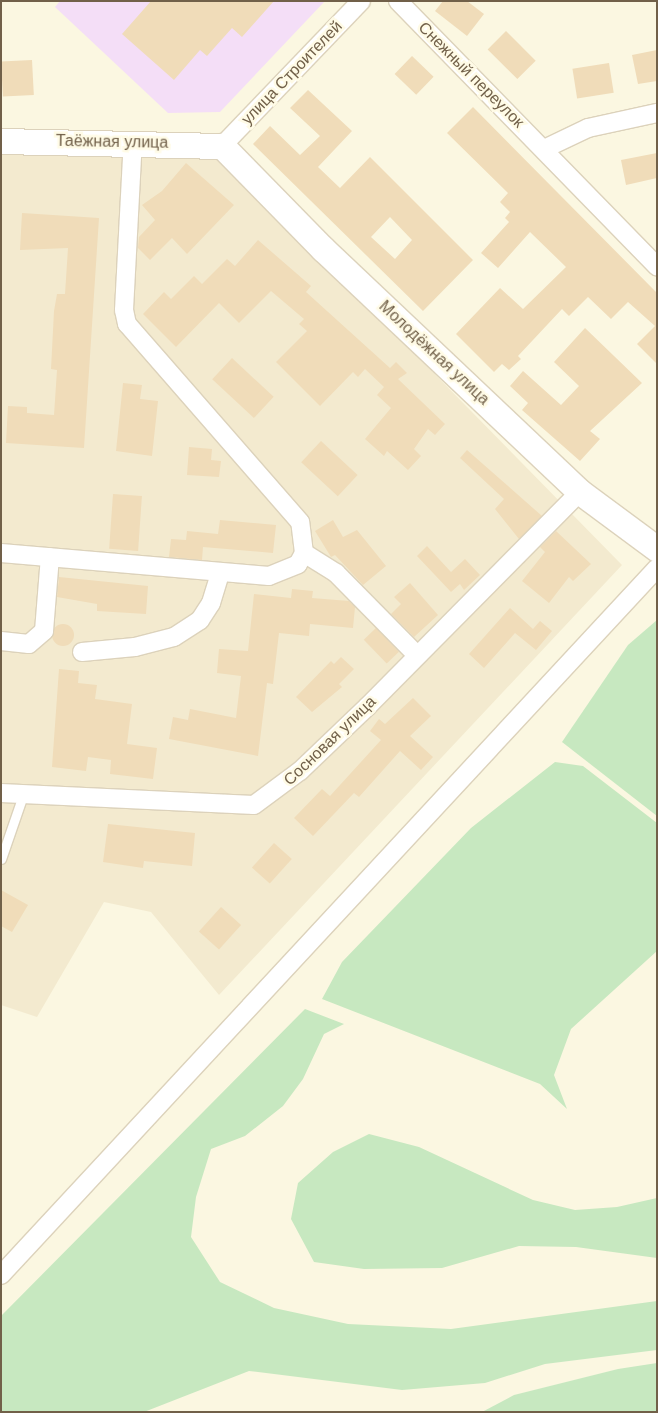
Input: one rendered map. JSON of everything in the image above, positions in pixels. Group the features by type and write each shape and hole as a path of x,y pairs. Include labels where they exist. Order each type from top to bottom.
{"main road":[{"name":"Таёжная улица","path":"1,141 133,141 222,146"},
{"name":"Молодёжная улица","path":"222,146 323,249 580,492 652,540"}],"street":[{"name":"улица Строителей","path":"222,146 361,1"},
{"name":"Снежный переулок","path":"398,1 544,148 657,266"},
{"path":"544,148 588,128 657,113"},
{"path":"1,553 220,574 269,576 298,564 304,553 300,522 127,324 124,310 133,141"},
{"name":"Сосновая улица","path":"1,793 254,805 300,771 580,492"},
{"path":"304,553 336,573 416,654"},
{"path":"1,641 29,644 44,631 50,557"},
{"path":"1,1275 657,568"},
{"path":"82,652 135,647 174,636 200,620 211,603 220,574"}],"lane":[{"path":"1,859 23,795"}],"shaded area":[{"path":"60,1 325,1 220,112 168,113 55,7"},
{"path":"1,143 210,145 622,565 219,995 151,912 104,902 37,1017 1,1005"}],"green space":[{"path":"657,620 657,816 562,742 628,645"},
{"path":"555,762 583,766 657,823 657,951 571,1029 554,1075 567,1109 540,1084 322,999 342,962 471,828"},
{"path":"305,1009 344,1024 324,1034 303,1079 283,1106 245,1136 211,1149 196,1197 191,1237 220,1282 274,1308 348,1324 451,1329 657,1301 657,1350 545,1364 485,1383 402,1390 249,1371 144,1412 1,1412 1,1316"},
{"path":"369,1134 419,1147 533,1200 575,1210 617,1207 657,1198 657,1258 576,1247 519,1246 442,1268 364,1269 314,1262 291,1219 298,1183 333,1152"},
{"path":"657,1363 657,1412 482,1412 514,1395 618,1369"}],"building":[{"path":"151,1 274,1 242,37 232,28 207,56 200,50 174,80 122,34"},
{"path":"443,1 467,1 484,14 467,36 435,11"},
{"path":"506,31 536,61 517,79 488,49"},
{"path":"657,50 657,81 638,84 632,55"},
{"path":"412,56 434,77 416,95 395,74"},
{"path":"32,60 34,95 3,97 1,62"},
{"path":"609,63 614,93 577,98 572,69"},
{"path":"308,90 352,131 318,167 340,188 370,157 473,260 423,311 253,144 270,126 300,155 320,136 290,108","holes":["390,217 412,240 395,259 371,237"]},
{"path":"473,107 657,293 657,364 637,344 655,326 628,302 611,319 588,297 569,316 562,309 518,356 521,359 509,370 502,364 494,372 456,334 500,288 523,309 566,267 530,232 498,268 481,253 509,222 505,218 510,212 500,202 508,193 447,133"},
{"path":"657,153 657,178 626,185 621,160"},
{"path":"186,163 234,205 187,254 172,238 150,260 138,248 139,237 155,220 142,205 162,191"},
{"path":"22,213 99,218 84,448 6,443 8,406 27,407 27,413 54,415 57,370 51,369 54,311 57,294 65,294 68,248 20,250"},
{"path":"258,240 311,286 306,292 390,368 396,362 407,373 398,379 445,424 435,435 428,429 414,449 421,456 408,470 387,451 384,456 365,439 391,408 377,395 384,387 365,369 358,377 353,372 320,406 276,362 307,331 299,324 304,319 271,291 239,323 219,303 176,347 143,314 164,292 171,299 194,276 202,284 227,259 235,266"},
{"path":"585,328 642,383 590,431 600,439 580,461 522,410 528,403 510,386 523,371 561,405 579,386 554,362"},
{"path":"232,358 274,397 254,418 212,379"},
{"path":"123,383 142,385 140,399 158,401 152,456 116,451"},
{"path":"321,441 358,475 338,496 301,462"},
{"path":"189,447 212,449 211,460 221,461 219,477 187,475"},
{"path":"467,450 542,516 519,539 495,509 504,499 460,458"},
{"path":"113,494 142,496 138,551 109,549"},
{"path":"220,520 276,525 273,553 203,547 202,560 169,557 171,539 186,540 187,531 218,534"},
{"path":"333,520 343,537 357,530 386,566 363,585 335,555 331,557 315,531"},
{"path":"556,531 591,564 573,581 569,577 549,603 522,581 545,552 540,547"},
{"path":"427,546 451,572 465,559 480,575 464,590 460,584 451,592 417,556"},
{"path":"59,577 148,586 146,614 97,611 97,604 57,597"},
{"path":"410,583 438,615 414,637 391,614 401,604 394,597"},
{"path":"292,589 313,591 312,598 349,601 355,607 353,628 310,624 309,636 279,633 273,684 267,683 258,756 169,739 173,717 188,720 190,709 236,718 241,676 217,673 219,649 248,651 254,594 291,598"},
{"path":"510,608 533,629 540,621 552,631 536,650 515,633 484,668 469,654"},
{"path":"63,624 73,631 74,635 67,645 63,646 53,639 52,635 59,625"},
{"path":"376,628 399,652 387,664 364,640"},
{"path":"341,657 354,669 339,684 342,687 312,712 296,697 331,661 334,664"},
{"path":"59,669 79,671 78,683 97,685 95,699 132,704 127,744 157,748 153,779 110,774 111,760 88,757 86,771 52,767"},
{"path":"413,698 431,716 410,736 433,757 421,770 400,751 359,797 354,793 313,836 294,818 322,789 330,796 381,740 370,731 379,719 385,724"},
{"path":"108,824 195,833 192,866 144,861 143,868 103,862"},
{"path":"274,843 292,859 270,884 252,868"},
{"path":"1,890 28,905 12,932 1,926"},
{"path":"221,907 241,925 219,950 199,932"}]}
